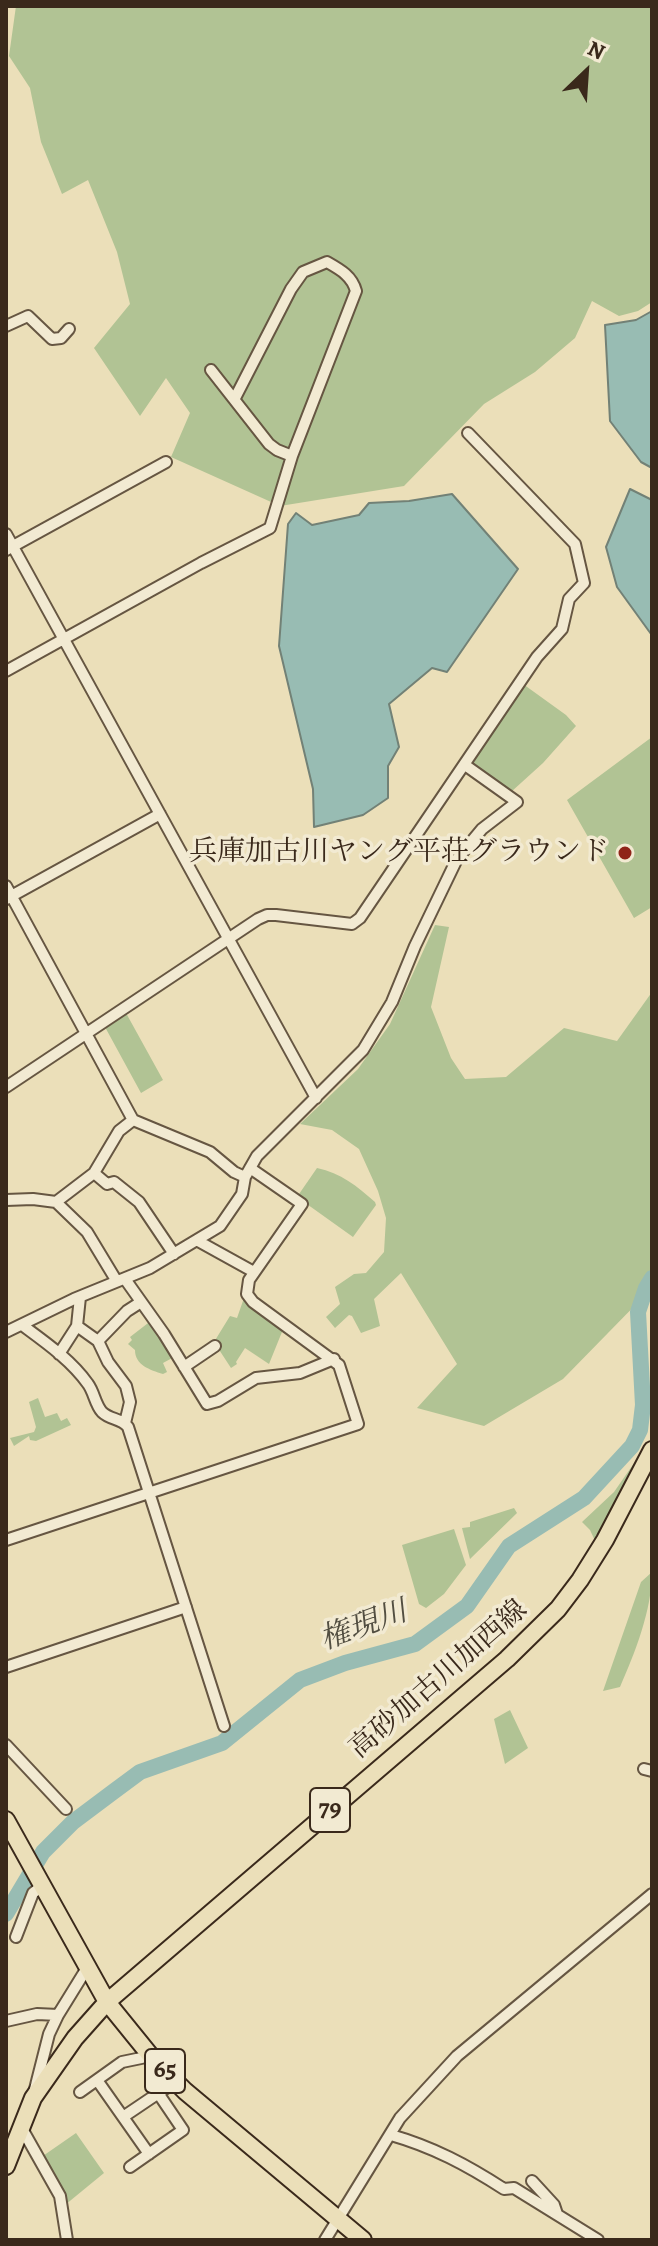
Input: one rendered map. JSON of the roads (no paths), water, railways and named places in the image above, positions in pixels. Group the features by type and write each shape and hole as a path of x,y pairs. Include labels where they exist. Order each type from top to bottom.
{"main road":[{"name":"高砂加古川加西線","path":"6,2166 33,2098 55,2063 107,2002 533,1635 558,1609 605,1540 652,1450"},
{"name":"65","path":"7,1826 107,2002 151,2056 185,2091 363,2240"}],"street":[{"path":"6,671 270,528 292,456 356,291 353,281 344,271 327,262 303,272 291,289 235,398"},
{"path":"6,326 28,316 52,339 61,338 69,329"},
{"path":"211,370 269,444 292,456"},
{"path":"6,1087 267,915 352,924 360,918 537,657 562,629 569,599 584,583 575,544 468,433"},
{"path":"9,548 166,462"},
{"path":"6,534 9,548 316,1098"},
{"path":"6,1332 174,1254 220,1226 242,1194 248,1172 275,1137 363,1050 392,1002 457,859 482,829 517,802 465,765"},
{"path":"6,1540 358,1424 344,1376 334,1359 253,1302 247,1294 247,1285 254,1272 302,1204 248,1172 234,1172 210,1152 133,1120 8,893 160,814"},
{"path":"56,1202 94,1173 119,1131 133,1120"},
{"path":"94,1173 107,1184 114,1182 139,1202 174,1254"},
{"path":"6,1200 50,1199 87,1232 120,1279 141,1302 208,1404 256,1378 300,1373 334,1359"},
{"path":"198,1241 254,1272"},
{"path":"59,1354 77,1326 80,1297"},
{"path":"98,1341 127,1311 141,1302"},
{"path":"22,1325 59,1354 90,1386 99,1409 106,1416 125,1423"},
{"path":"77,1326 98,1341 129,1394 125,1423 224,1726"},
{"path":"184,1367 215,1346"},
{"path":"6,1667 186,1607"},
{"path":"6,1745 66,1809"},
{"path":"16,1937 33,1893 41,1884"},
{"path":"325,2240 400,2118 457,2056 652,1894"},
{"path":"33,2098 42,2055 58,2015 87,1968"},
{"path":"6,2021 37,2014 58,2015"},
{"path":"80,2092 122,2062 151,2056"},
{"path":"97,2080 149,2154"},
{"path":"123,2117 169,2086"},
{"path":"130,2167 183,2130 158,2093"},
{"path":"19,2130 25,2134 60,2196 67,2240"},
{"path":"391,2135 463,2162 504,2189 514,2188 598,2240"},
{"path":"532,2181 554,2205 557,2214"}],"water":[{"path":"652,311 652,468 641,462 610,421 605,325 636,320"},
{"path":"630,489 652,500 651,634 617,587 606,547"},
{"path":"452,494 518,569 447,672 432,668 389,704 399,747 388,766 388,798 363,815 314,827 313,789 279,646 288,524 296,513 312,525 359,515 369,503"}],"waterway":[{"name":"権現川","path":"6,1914 43,1852 73,1822 140,1772 222,1743 300,1680 345,1663 415,1644 467,1606 509,1546 584,1498 632,1446 640,1430 643,1405 638,1312 652,1278"}],"place":[{"name":"兵庫加古川ヤング平荘グラウンド","path":"625,853"}]}
